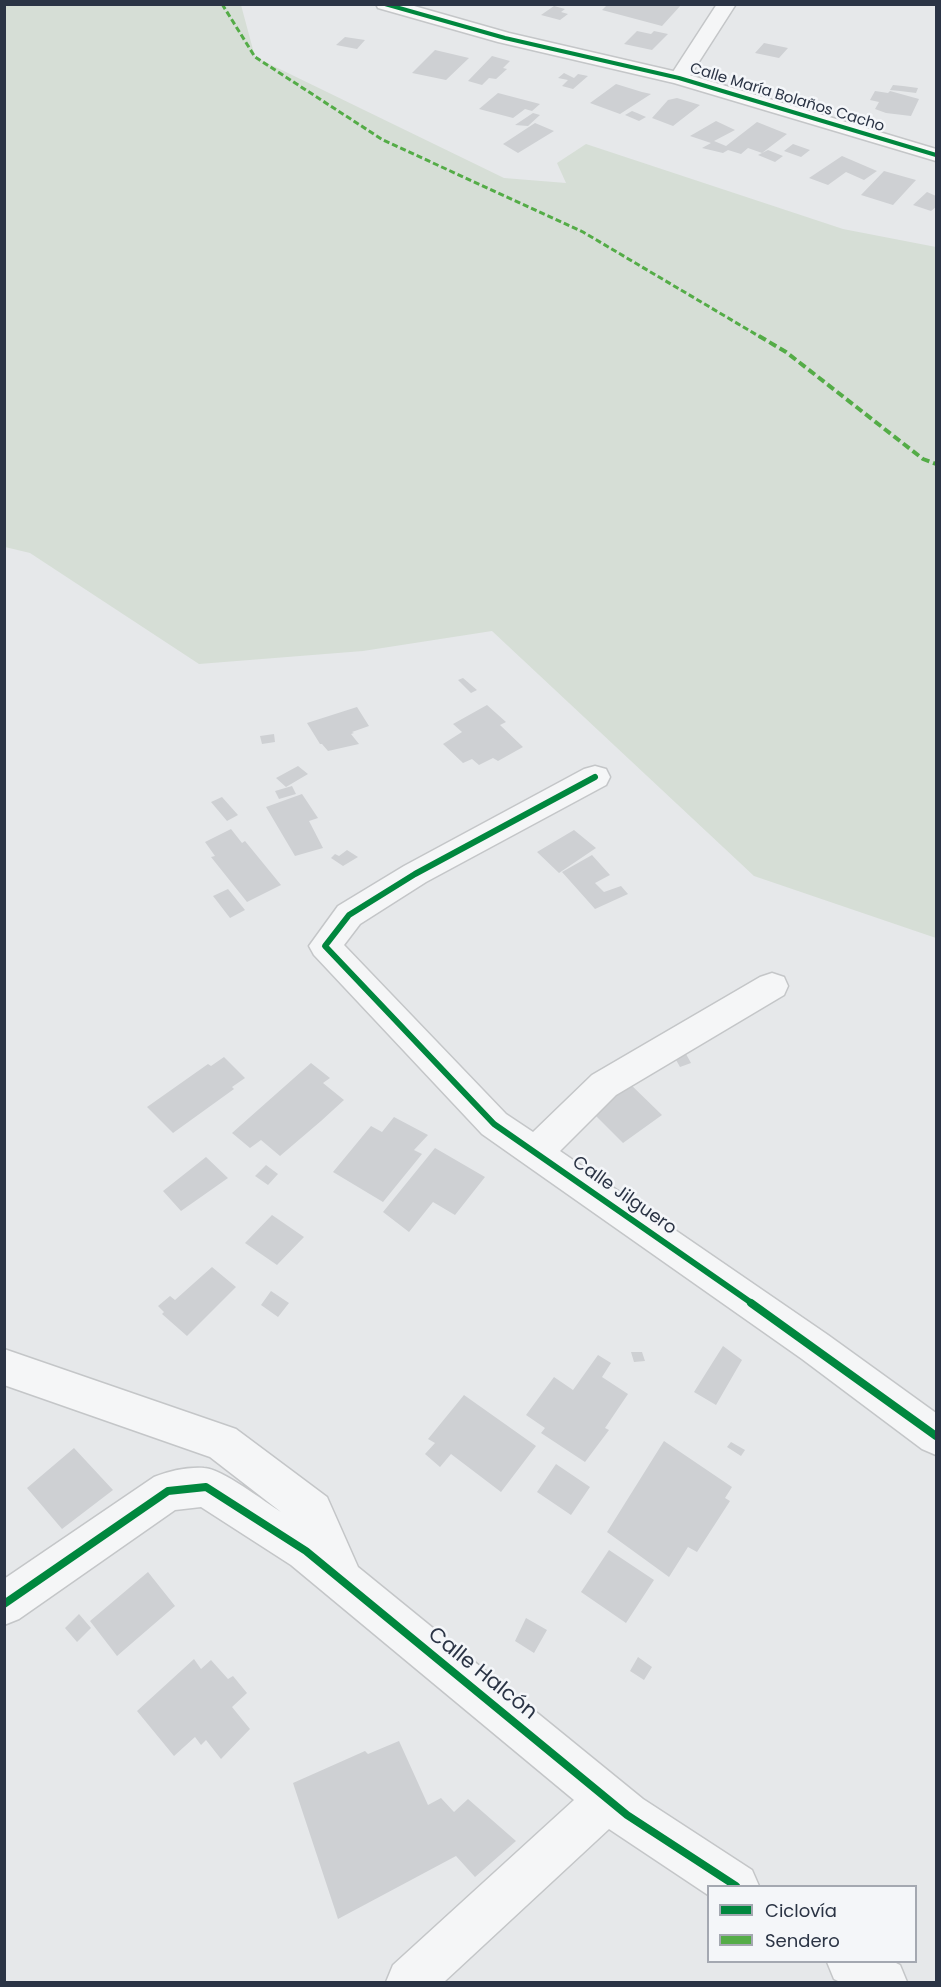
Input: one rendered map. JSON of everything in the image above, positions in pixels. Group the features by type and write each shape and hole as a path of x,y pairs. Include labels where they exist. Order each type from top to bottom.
{"street":[{"name":"Calle María Bolaños Cacho","path":"386,4 505,38 679,78 936,155"},
{"path":"679,78 727,4"},
{"name":"Calle Jilguero","path":"595,777 415,874 358,909 349,915 325,946 494,1124 815,1347 936,1436"},
{"path":"535,1153 604,1085 772,986"},
{"path":"4,1367 222,1442 313,1511 344,1583"},
{"name":"Calle Halcón","path":"4,1604 168,1491 206,1487 306,1551 627,1815 733,1885"},
{"path":"410,1983 608,1799"},
{"path":"853,1963 883,1983"}],"shaded area":[{"path":"4,5 241,5 255,57 504,178 566,183 557,163 586,144 843,229 936,247 936,938 754,876 492,631 363,651 199,664 30,553 5,547"}],"building":[{"path":"608,4 682,4 662,26 602,10"},
{"path":"554,6 565,9 561,12 568,14 560,20 541,15"},
{"path":"637,31 668,34 652,50 624,44"},
{"path":"345,37 365,40 357,49 336,45"},
{"path":"764,43 788,48 779,58 755,53"},
{"path":"435,50 469,58 446,80 412,73"},
{"path":"492,56 510,61 503,68 507,69 496,79 489,78 482,85 468,81"},
{"path":"564,73 574,78 578,74 588,76 573,89 562,86 568,80 558,78"},
{"path":"616,84 651,94 620,114 590,103"},
{"path":"893,85 918,88 916,93 890,90"},
{"path":"875,91 888,93 890,91 919,99 911,116 886,113 875,109 879,102 870,100"},
{"path":"498,93 540,104 532,111 525,109 513,118 479,109"},
{"path":"677,98 700,105 673,126 652,118 668,100"},
{"path":"632,111 646,117 639,121 625,115"},
{"path":"533,113 540,115 528,126 515,125"},
{"path":"854,115 866,118 860,126 849,123"},
{"path":"716,121 735,130 714,141 726,146 757,122 787,134 762,153 748,148 741,154 728,150 723,153 702,148 711,143 690,136"},
{"path":"535,123 554,131 518,153 503,144"},
{"path":"793,144 810,150 801,157 784,151"},
{"path":"768,150 783,156 775,162 758,155"},
{"path":"842,156 877,171 864,180 846,172 828,185 809,178"},
{"path":"884,171 916,180 893,205 861,195"},
{"path":"927,192 936,196 936,207 931,211 913,205"},
{"path":"463,678 477,690 471,693 458,680"},
{"path":"487,705 506,722 500,725 523,747 498,761 493,758 479,765 472,759 463,763 443,744 462,732 453,724"},
{"path":"357,707 369,726 352,732 354,733 351,734 359,744 328,751 320,744 307,723"},
{"path":"274,734 275,742 262,744 260,736"},
{"path":"298,766 308,774 286,787 276,778"},
{"path":"292,786 296,794 279,799 275,791"},
{"path":"302,794 318,818 309,821 323,848 295,856 266,807"},
{"path":"222,797 238,815 227,821 211,802"},
{"path":"231,829 242,843 245,841 281,885 247,902 211,857 215,856 205,842"},
{"path":"574,830 596,848 559,873 537,852"},
{"path":"347,850 358,857 343,866 331,858 335,854 339,856"},
{"path":"592,855 610,875 595,883 604,892 621,886 628,894 595,909 562,872"},
{"path":"228,889 245,910 230,918 213,896"},
{"path":"686,1054 691,1063 680,1067 675,1058"},
{"path":"224,1057 245,1078 232,1087 234,1089 173,1133 147,1107 208,1064 211,1066"},
{"path":"311,1063 330,1078 323,1083 344,1100 321,1121 280,1156 261,1140 250,1148 232,1133"},
{"path":"626,1080 662,1115 623,1143 587,1107"},
{"path":"394,1117 428,1135 414,1150 422,1154 383,1202 333,1172 371,1126 382,1132"},
{"path":"435,1148 485,1177 455,1215 433,1202 409,1232 383,1212"},
{"path":"206,1157 228,1178 181,1211 163,1191"},
{"path":"266,1165 278,1174 268,1185 255,1176"},
{"path":"272,1215 304,1237 277,1265 245,1243"},
{"path":"212,1267 236,1287 187,1336 162,1314 164,1312 158,1306 170,1296 175,1300"},
{"path":"271,1291 289,1303 278,1317 261,1305"},
{"path":"723,1346 742,1360 716,1405 694,1392"},
{"path":"631,1352 642,1352 645,1361 634,1362"},
{"path":"598,1355 611,1363 602,1377 628,1394 605,1428 609,1430 585,1462 541,1433 545,1428 526,1415 554,1377 573,1390"},
{"path":"464,1395 536,1446 501,1492 451,1454 440,1467 425,1454 435,1443 428,1439"},
{"path":"664,1441 732,1487 725,1498 730,1501 697,1552 688,1547 669,1577 607,1532"},
{"path":"731,1442 745,1450 741,1456 727,1447"},
{"path":"74,1448 113,1490 62,1529 27,1488"},
{"path":"556,1464 590,1487 571,1515 537,1492"},
{"path":"609,1550 654,1580 626,1623 581,1592"},
{"path":"148,1572 175,1606 117,1656 90,1621"},
{"path":"79,1614 91,1628 77,1642 65,1628"},
{"path":"526,1618 547,1630 534,1653 515,1641"},
{"path":"638,1657 652,1667 644,1680 630,1671"},
{"path":"194,1659 201,1669 211,1660 228,1679 233,1676 247,1693 232,1707 250,1729 221,1759 206,1740 201,1745 195,1737 174,1756 137,1711"},
{"path":"399,1741 428,1805 441,1798 454,1812 468,1799 516,1841 475,1877 456,1856 338,1919 293,1783 365,1751 368,1754"}],"marked path":[{"path":"222,4 255,57 383,140 583,232 786,352 923,459 936,464"}],"cycle path":[{"path":"385,4 505,38 679,78 936,155"},
{"path":"595,777 415,874 349,915 325,946 494,1124 815,1347 936,1436"},
{"path":"4,1604 168,1491 206,1487 306,1551 627,1815 734,1885"}]}
